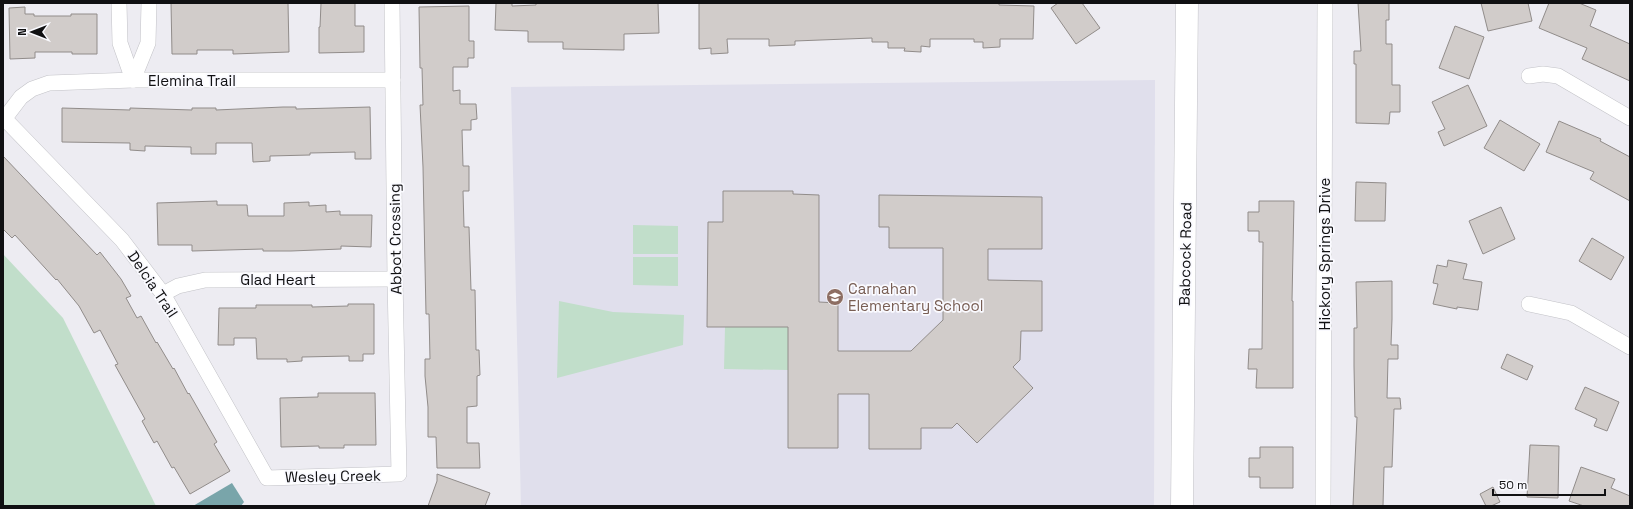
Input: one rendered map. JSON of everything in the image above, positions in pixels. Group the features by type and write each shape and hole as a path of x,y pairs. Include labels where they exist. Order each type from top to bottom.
{"main road":[{"name":"Babcock Road","path":"1182,506 1187,3"}],"street":[{"path":"119,3 120,43 133,80"},
{"path":"133,80 148,42 149,3"},
{"name":"Abbot Crossing","path":"392,3 395,279 400,474"},
{"name":"Hickory Springs Drive","path":"1323,506 1325,3"},
{"path":"1529,76 1542,74 1558,76 1630,118"},
{"name":"Elemina Trail","path":"4,118 21,97 32,89 49,83 133,80 393,80"},
{"name":"Delcia Trail","path":"4,118 122,240 163,294 267,478"},
{"name":"Glad Heart","path":"163,294 178,286 205,280 395,279"},
{"path":"1529,304 1571,313 1630,347"},
{"name":"Wesley Creek","path":"267,478 400,474"}],"shaded area":[{"name":"Carnahan Elementary School","path":"1155,80 1154,506 521,506 511,87"}],"green space":[{"path":"633,225 678,226 678,254 633,254"},
{"path":"3,254 63,318 156,506 3,506"},
{"path":"633,257 678,257 678,286 633,285"},
{"path":"559,301 613,312 684,315 683,345 557,378"},
{"path":"725,327 788,327 788,370 724,369"}],"water":[{"path":"232,483 244,502 241,506 193,506"}],"building":[{"path":"171,3 288,3 289,52 233,54 233,50 197,50 197,54 172,54"},
{"path":"321,3 355,3 355,26 364,26 364,52 319,53"},
{"path":"496,3 512,3 512,6 536,5 536,3 658,3 659,33 624,34 624,50 563,49 563,42 528,42 528,31 495,30"},
{"path":"699,3 999,3 999,5 1034,6 1033,39 1000,39 1000,47 983,48 983,42 974,42 974,39 930,39 930,47 921,46 921,52 904,51 905,48 888,48 888,42 872,42 872,38 795,41 795,45 769,46 769,39 727,39 728,53 711,54 711,48 699,49"},
{"path":"1058,3 1082,3 1100,28 1076,44 1051,8"},
{"path":"1358,3 1389,3 1389,20 1386,20 1386,44 1392,44 1392,85 1400,85 1400,112 1390,112 1389,124 1356,123 1356,64 1354,64 1354,51 1361,51"},
{"path":"1481,3 1528,3 1532,21 1488,31"},
{"path":"1549,3 1579,3 1596,10 1590,26 1630,44 1630,81 1582,59 1587,48 1539,28"},
{"path":"469,6 469,41 474,41 474,58 468,58 468,67 453,67 453,91 460,90 460,104 476,104 477,119 471,120 471,130 462,130 463,166 469,166 469,191 463,191 464,227 469,227 471,290 475,290 476,350 479,350 480,375 477,376 477,406 467,407 467,443 479,443 480,468 437,468 436,437 428,437 428,407 425,376 425,359 430,359 429,314 426,314 423,167 420,105 423,105 422,68 420,68 419,7"},
{"path":"25,7 25,14 34,14 34,16 97,14 97,54 35,52 35,58 10,59 9,8"},
{"path":"1455,26 1484,37 1469,79 1439,68"},
{"path":"1468,85 1487,126 1444,146 1438,132 1445,129 1432,102"},
{"path":"296,107 296,109 370,107 371,159 355,159 355,152 310,153 310,155 270,156 270,161 253,162 252,143 216,143 216,154 191,154 191,147 145,146 145,151 130,150 130,143 62,142 62,108 192,110 192,108 216,108 216,110"},
{"path":"1500,120 1540,144 1524,171 1484,148"},
{"path":"1559,121 1601,139 1600,141 1630,157 1630,201 1590,179 1594,172 1546,152"},
{"path":"3,156 97,255 100,252 121,279 131,296 126,298 137,318 141,316 156,343 157,342 173,369 174,368 217,442 214,444 230,471 190,494 174,467 172,468 157,441 154,443 142,421 145,419 115,365 118,364 100,330 94,333 79,306 57,279 56,280 15,235 12,238 3,229"},
{"path":"1356,182 1386,183 1385,221 1355,221"},
{"path":"723,191 793,191 793,194 819,195 819,302 838,303 838,351 911,351 943,320 943,248 889,248 889,227 879,227 879,195 1042,197 1042,249 988,249 988,280 1042,281 1042,331 1021,331 1020,360 1013,367 1033,388 977,443 957,423 952,428 921,428 921,449 869,449 869,394 838,394 838,448 788,448 788,327 707,327 708,222 723,222"},
{"path":"217,201 217,205 247,205 248,216 284,216 284,203 309,202 309,206 326,205 326,212 340,211 340,215 372,215 371,247 341,246 341,249 291,251 263,251 263,249 192,251 192,245 158,245 157,203"},
{"path":"1259,201 1294,201 1292,301 1293,388 1256,388 1257,369 1248,369 1249,349 1262,349 1263,242 1259,242 1259,231 1248,231 1248,212 1259,212"},
{"path":"1501,207 1515,239 1483,254 1469,221"},
{"path":"1592,238 1624,257 1611,280 1579,261"},
{"path":"1448,260 1467,264 1463,279 1482,282 1478,310 1457,307 1457,309 1433,304 1438,284 1433,283 1437,265 1447,267"},
{"path":"1392,281 1391,345 1398,345 1398,359 1388,359 1387,398 1400,398 1401,409 1394,409 1392,467 1384,467 1383,506 1353,506 1357,417 1355,417 1354,366 1354,328 1357,328 1356,282"},
{"path":"348,304 374,304 374,354 363,354 363,361 349,361 349,356 302,357 302,361 287,362 287,359 257,359 256,338 234,338 234,345 218,345 219,308 256,308 256,305 312,305 312,307 348,306"},
{"path":"1507,354 1533,366 1527,380 1501,368"},
{"path":"1585,387 1619,402 1607,431 1594,426 1597,419 1575,409"},
{"path":"318,393 375,393 376,445 344,445 344,448 319,448 319,446 281,447 280,398 318,397"},
{"path":"1530,445 1559,446 1558,498 1527,497"},
{"path":"1260,447 1293,447 1293,488 1260,488 1260,477 1249,477 1249,458 1260,458"},
{"path":"1581,467 1615,479 1611,488 1630,496 1630,506 1584,506 1569,501"},
{"path":"437,474 490,493 485,506 428,506 437,481"},
{"path":"1493,487 1500,502 1491,506 1486,506 1480,494"}],"place":[{"name":"Carnahan Elementary School","path":"835,297"}]}
